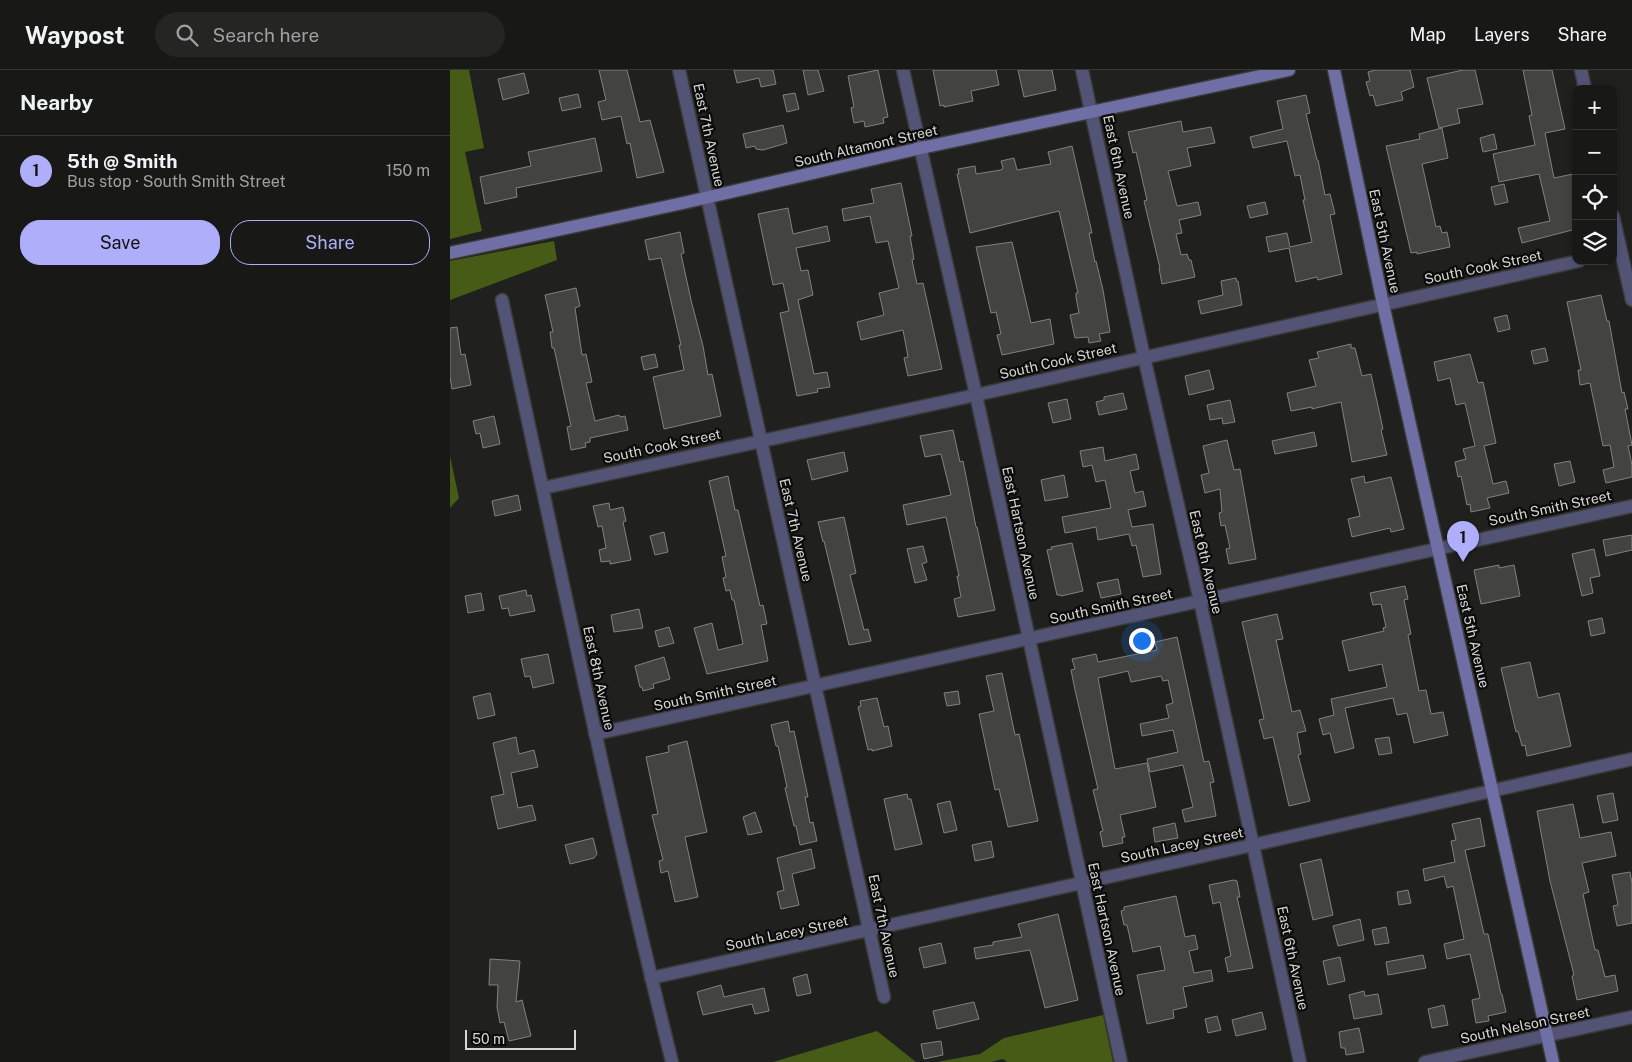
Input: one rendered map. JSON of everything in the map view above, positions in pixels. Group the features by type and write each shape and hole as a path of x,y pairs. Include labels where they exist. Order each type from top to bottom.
{"street":[{"name":"East 7th Avenue","path":"680,70 884,998"},
{"name":"East Hartson Avenue","path":"903,70 976,395 1121,1062"},
{"name":"East 6th Avenue","path":"1082,70 1300,1062"},
{"name":"South Altamont Street","path":"450,253 707,198 921,148 1289,70"},
{"name":"East 5th Avenue","path":"1334,70 1383,304 1553,1062"},
{"path":"1581,70 1584,85"},
{"path":"1614,220 1632,300"},
{"name":"South Cook Street","path":"543,488 976,395 1572,263"},
{"name":"East 8th Avenue","path":"502,300 595,734 672,1062"},
{"name":"South Smith Street","path":"595,734 1632,506"},
{"name":"South Lacey Street","path":"651,978 1632,759"},
{"name":"South Nelson Street","path":"1425,1062 1632,1017"}],"green space":[{"path":"450,70 469,70 484,148 465,152 482,231 450,239"},
{"path":"554,241 557,260 450,300 450,261"},
{"path":"450,456 459,498 450,508"},
{"path":"1103,1015 1113,1062 1007,1062 1003,1059 991,1062 937,1062 980,1054 1004,1038"},
{"path":"877,1031 916,1062 773,1062"}],"building":[{"path":"599,70 627,70 640,122 650,120 664,172 637,178 630,143 627,144 621,116 602,120 598,102 606,100"},
{"path":"734,70 773,70 776,84 761,87 759,78 737,83"},
{"path":"803,70 818,70 824,91 808,95"},
{"path":"878,70 888,117 883,118 884,123 865,127 864,121 854,123 851,108 854,107 848,76"},
{"path":"933,70 996,70 999,85 971,91 973,101 944,107 944,105 940,106"},
{"path":"1018,70 1052,70 1056,90 1024,97"},
{"path":"1376,70 1410,70 1414,87 1401,92 1403,100 1376,106 1373,95 1370,96 1366,82 1370,81 1368,72"},
{"path":"1463,70 1475,70 1483,104 1457,109 1460,123 1439,128 1427,78"},
{"path":"1523,70 1552,70 1565,129 1545,133 1554,178 1572,174 1572,230 1522,243 1518,228 1550,221 1539,174 1499,182 1493,154 1535,145 1529,116 1532,115"},
{"path":"524,73 529,93 503,100 498,79"},
{"path":"795,93 799,109 787,112 783,95"},
{"path":"578,94 581,107 562,111 559,98"},
{"path":"1306,95 1310,113 1306,114 1325,195 1330,194 1335,214 1330,215 1342,274 1318,280 1317,277 1296,282 1289,248 1269,252 1266,237 1287,233 1290,247 1312,242 1300,175 1295,176 1287,141 1253,148 1250,137 1283,129 1277,101"},
{"path":"1181,121 1183,132 1211,127 1215,143 1187,148 1191,166 1168,171 1177,206 1198,202 1201,215 1179,220 1182,233 1176,234 1181,255 1187,254 1189,260 1191,260 1195,277 1162,284 1144,201 1147,200 1136,152 1133,153 1128,132"},
{"path":"783,125 787,143 763,150 756,149 755,146 746,148 743,134"},
{"path":"1442,128 1448,158 1422,164 1436,227 1440,226 1442,233 1447,232 1450,247 1417,254 1417,252 1411,253 1386,146 1420,139 1419,134"},
{"path":"1494,134 1497,149 1483,152 1480,138"},
{"path":"595,138 602,171 516,188 517,197 485,204 480,177 531,166 528,152"},
{"path":"1072,146 1092,233 1089,233 1103,290 1110,332 1099,334 1101,341 1089,343 1088,337 1075,338 1070,315 1079,313 1076,297 1076,293 1078,293 1059,211 970,233 957,174 959,174 958,169 975,166 976,174 1001,170 1003,168 1001,161 1014,158 1017,170 1051,164 1048,152"},
{"path":"901,183 912,236 910,236 914,259 912,260 917,284 923,283 942,369 908,376 904,358 908,357 903,330 861,340 857,322 884,315 879,293 899,288 888,241 876,243 870,216 844,221 842,209 874,203 871,189"},
{"path":"1504,184 1508,202 1495,205 1491,187"},
{"path":"1265,202 1268,214 1250,218 1247,206"},
{"path":"788,208 793,234 827,226 830,241 796,248 801,271 808,270 813,295 798,300 814,374 827,372 830,387 817,389 818,392 797,396 780,313 789,311 783,283 773,285 758,214"},
{"path":"680,232 684,253 681,254 691,300 703,346 708,375 712,374 721,416 664,429 653,377 684,370 679,345 681,345 661,258 649,260 645,240"},
{"path":"1012,242 1031,323 1050,319 1054,344 1002,355 997,335 1001,334 996,312 991,313 976,247"},
{"path":"1236,278 1242,305 1201,314 1198,301 1223,295 1221,281"},
{"path":"576,288 580,306 575,308 582,355 586,354 592,382 586,383 595,421 619,415 620,417 625,416 628,430 590,438 590,442 585,443 586,447 571,450 567,427 571,426 554,348 552,348 550,332 553,332 545,295"},
{"path":"1601,295 1607,321 1609,321 1622,393 1624,392 1628,409 1625,409 1632,445 1628,446 1632,465 1632,477 1606,483 1603,470 1614,467 1610,445 1603,446 1590,383 1580,385 1578,370 1581,370 1567,302"},
{"path":"1507,315 1510,329 1498,332 1494,318"},
{"path":"457,327 461,355 465,354 471,385 452,389 450,377 450,328"},
{"path":"1351,344 1351,348 1355,348 1362,376 1371,374 1387,455 1352,462 1341,402 1312,409 1312,407 1291,411 1287,393 1316,386 1309,360 1319,358 1317,352"},
{"path":"1545,348 1548,361 1534,364 1531,351"},
{"path":"655,354 658,367 644,370 641,357"},
{"path":"1470,354 1478,383 1483,382 1496,443 1484,446 1493,484 1506,481 1509,493 1487,498 1490,508 1471,512 1470,504 1467,505 1461,476 1458,477 1455,462 1466,459 1463,449 1475,446 1465,403 1456,405 1450,378 1438,381 1434,362"},
{"path":"1209,370 1214,389 1189,395 1185,376"},
{"path":"1123,393 1127,409 1099,415 1096,402 1104,400 1104,397"},
{"path":"1067,399 1071,419 1053,423 1048,403"},
{"path":"1230,400 1235,422 1223,424 1222,418 1210,420 1207,405"},
{"path":"494,416 500,444 483,448 480,433 476,434 473,421"},
{"path":"953,430 960,462 963,461 995,610 958,617 954,599 961,597 957,576 959,576 946,517 907,525 903,505 951,495 941,454 925,457 920,436"},
{"path":"1314,432 1317,446 1275,454 1272,441"},
{"path":"1227,440 1234,470 1240,469 1256,559 1229,564 1226,549 1230,548 1225,525 1221,526 1219,513 1222,512 1220,489 1205,493 1201,475 1209,473 1203,446"},
{"path":"1103,447 1105,461 1136,454 1139,469 1130,471 1135,493 1143,491 1146,506 1128,510 1132,527 1153,524 1161,574 1143,577 1136,545 1132,546 1129,534 1098,540 1096,527 1065,533 1062,517 1111,508 1105,480 1096,482 1092,465 1083,467 1080,451"},
{"path":"844,452 848,471 812,480 807,460"},
{"path":"1570,461 1575,482 1559,486 1554,464"},
{"path":"1064,475 1068,497 1045,501 1041,480"},
{"path":"728,476 735,510 738,510 760,606 763,605 767,624 761,625 768,661 707,674 694,628 712,623 718,650 743,644 734,600 732,600 730,590 726,591 723,578 726,577 722,557 726,556 709,481"},
{"path":"1364,476 1365,483 1391,477 1404,529 1391,532 1390,528 1352,537 1348,519 1360,516 1351,479"},
{"path":"518,495 521,510 495,516 492,501"},
{"path":"609,503 610,510 623,507 626,521 623,522 631,560 610,564 610,561 601,562 599,550 606,548 602,526 598,527 593,506"},
{"path":"844,517 856,573 850,575 864,630 868,629 871,641 849,645 818,522"},
{"path":"664,532 668,552 655,555 650,536"},
{"path":"1632,535 1632,550 1606,556 1603,540"},
{"path":"1072,543 1083,591 1061,596 1057,595 1047,550 1052,549 1051,547"},
{"path":"923,546 927,562 922,564 927,580 915,583 907,549"},
{"path":"1594,549 1600,576 1590,578 1593,593 1582,596 1572,554"},
{"path":"1499,565 1499,568 1514,565 1520,596 1481,604 1474,570"},
{"path":"1118,579 1121,594 1101,598 1097,583"},
{"path":"1405,586 1408,599 1404,600 1411,634 1408,635 1419,691 1426,690 1431,714 1443,712 1448,735 1414,743 1407,713 1397,715 1393,698 1345,708 1354,748 1335,753 1330,733 1323,735 1319,719 1334,715 1331,699 1387,687 1382,664 1349,671 1342,641 1384,631 1383,628 1386,627 1381,604 1373,605 1370,593"},
{"path":"526,590 527,596 531,595 535,611 510,616 508,608 502,609 499,596"},
{"path":"481,593 484,610 468,613 465,596"},
{"path":"639,609 643,628 614,632 611,615"},
{"path":"1277,614 1283,639 1276,640 1292,712 1300,710 1306,731 1297,733 1301,754 1298,755 1310,801 1289,806 1273,737 1264,739 1259,720 1264,719 1242,622"},
{"path":"1602,618 1605,633 1591,636 1588,621"},
{"path":"669,627 674,643 659,647 655,631"},
{"path":"1177,637 1204,762 1209,761 1214,782 1210,783 1216,816 1185,822 1182,810 1193,807 1183,765 1150,772 1147,759 1178,752 1173,730 1142,736 1140,724 1169,718 1166,705 1173,703 1168,680 1163,681 1161,676 1131,682 1128,671 1098,678 1115,769 1147,763 1156,807 1120,815 1125,837 1122,837 1123,843 1103,847 1100,832 1103,831 1093,790 1098,789 1071,670 1075,669 1072,659 1096,654 1098,662 1157,650 1155,642"},
{"path":"548,654 554,683 533,688 530,676 525,677 521,659"},
{"path":"664,657 670,679 653,684 654,688 643,691 642,687 640,687 635,666"},
{"path":"1530,662 1538,698 1559,693 1571,746 1527,756 1525,745 1522,746 1518,731 1516,732 1501,668"},
{"path":"1002,673 1015,735 1019,734 1038,821 1008,827 999,789 995,790 979,714 994,711 986,676"},
{"path":"958,691 960,704 947,706 944,693"},
{"path":"490,693 495,715 478,719 473,697"},
{"path":"877,698 884,727 888,726 892,746 872,751 872,749 868,750 858,707 861,706 860,701"},
{"path":"788,721 790,732 794,731 808,797 805,797 810,823 813,822 817,841 800,845 785,788 787,787 778,746 776,746 771,725"},
{"path":"516,737 519,754 534,750 538,767 511,773 518,808 532,805 536,820 498,829 491,797 504,794 493,743"},
{"path":"1389,737 1392,753 1379,755 1375,739"},
{"path":"687,741 707,832 685,837 698,897 675,902 668,871 661,873 659,861 663,860 652,815 658,814 646,757 669,752 668,746"},
{"path":"1613,793 1618,820 1603,823 1597,796"},
{"path":"907,794 908,799 911,799 922,844 895,850 884,799"},
{"path":"950,801 957,830 944,833 937,804"},
{"path":"1573,804 1580,838 1611,832 1616,856 1582,863 1589,892 1583,894 1595,950 1598,950 1605,977 1615,975 1618,991 1577,1000 1572,976 1574,975 1550,881 1537,811"},
{"path":"755,812 762,832 748,835 743,817"},
{"path":"1480,818 1485,846 1465,850 1484,934 1488,934 1506,1012 1488,1016 1489,1021 1476,1023 1472,1000 1480,998 1470,954 1447,959 1444,944 1464,939 1453,886 1447,888 1444,876 1425,881 1423,869 1455,862 1451,841 1456,840 1452,824"},
{"path":"1175,823 1178,838 1155,842 1153,828"},
{"path":"593,838 597,854 594,858 570,864 565,845"},
{"path":"991,841 994,857 975,861 972,845"},
{"path":"811,849 815,868 792,874 799,905 781,909 777,892 784,890 777,858"},
{"path":"1321,859 1333,915 1313,920 1300,864"},
{"path":"1630,872 1632,883 1632,923 1617,926 1613,906 1618,905 1612,875"},
{"path":"1237,881 1240,897 1237,897 1253,968 1228,972 1225,958 1231,956 1220,902 1213,904 1209,885"},
{"path":"1408,890 1411,903 1399,905 1397,892"},
{"path":"1176,896 1185,937 1195,935 1198,949 1189,951 1194,973 1211,970 1213,981 1183,987 1187,1007 1173,1010 1174,1018 1147,1024 1137,975 1165,970 1160,946 1133,952 1127,925 1124,925 1121,911 1124,910 1124,907"},
{"path":"1058,914 1078,1000 1045,1008 1030,950 976,959 974,948 993,945 993,942 1022,937 1018,924"},
{"path":"1360,919 1364,940 1338,946 1333,926"},
{"path":"1386,927 1389,943 1375,945 1372,930"},
{"path":"941,943 946,963 924,968 919,948"},
{"path":"1423,955 1426,968 1388,975 1386,962"},
{"path":"1340,957 1345,981 1328,985 1323,961"},
{"path":"490,959 520,961 516,1002 522,1000 531,1036 509,1041 504,1022 500,1023 497,1007 498,985 489,985"},
{"path":"807,974 811,993 797,996 793,978"},
{"path":"721,985 724,997 764,988 769,1011 755,1014 752,1004 703,1015 697,992"},
{"path":"1364,991 1365,996 1378,994 1382,1014 1354,1019 1349,995"},
{"path":"974,1002 979,1019 937,1029 933,1011"},
{"path":"1444,1005 1448,1025 1432,1028 1428,1009"},
{"path":"1262,1012 1266,1029 1236,1036 1232,1020"},
{"path":"1217,1016 1221,1030 1208,1033 1205,1019"},
{"path":"1359,1028 1364,1052 1346,1055 1345,1048 1341,1048 1339,1032"},
{"path":"941,1041 943,1055 924,1059 921,1044"}],"place":[{"name":"5th @ Smith","path":"1463,562"}]}
